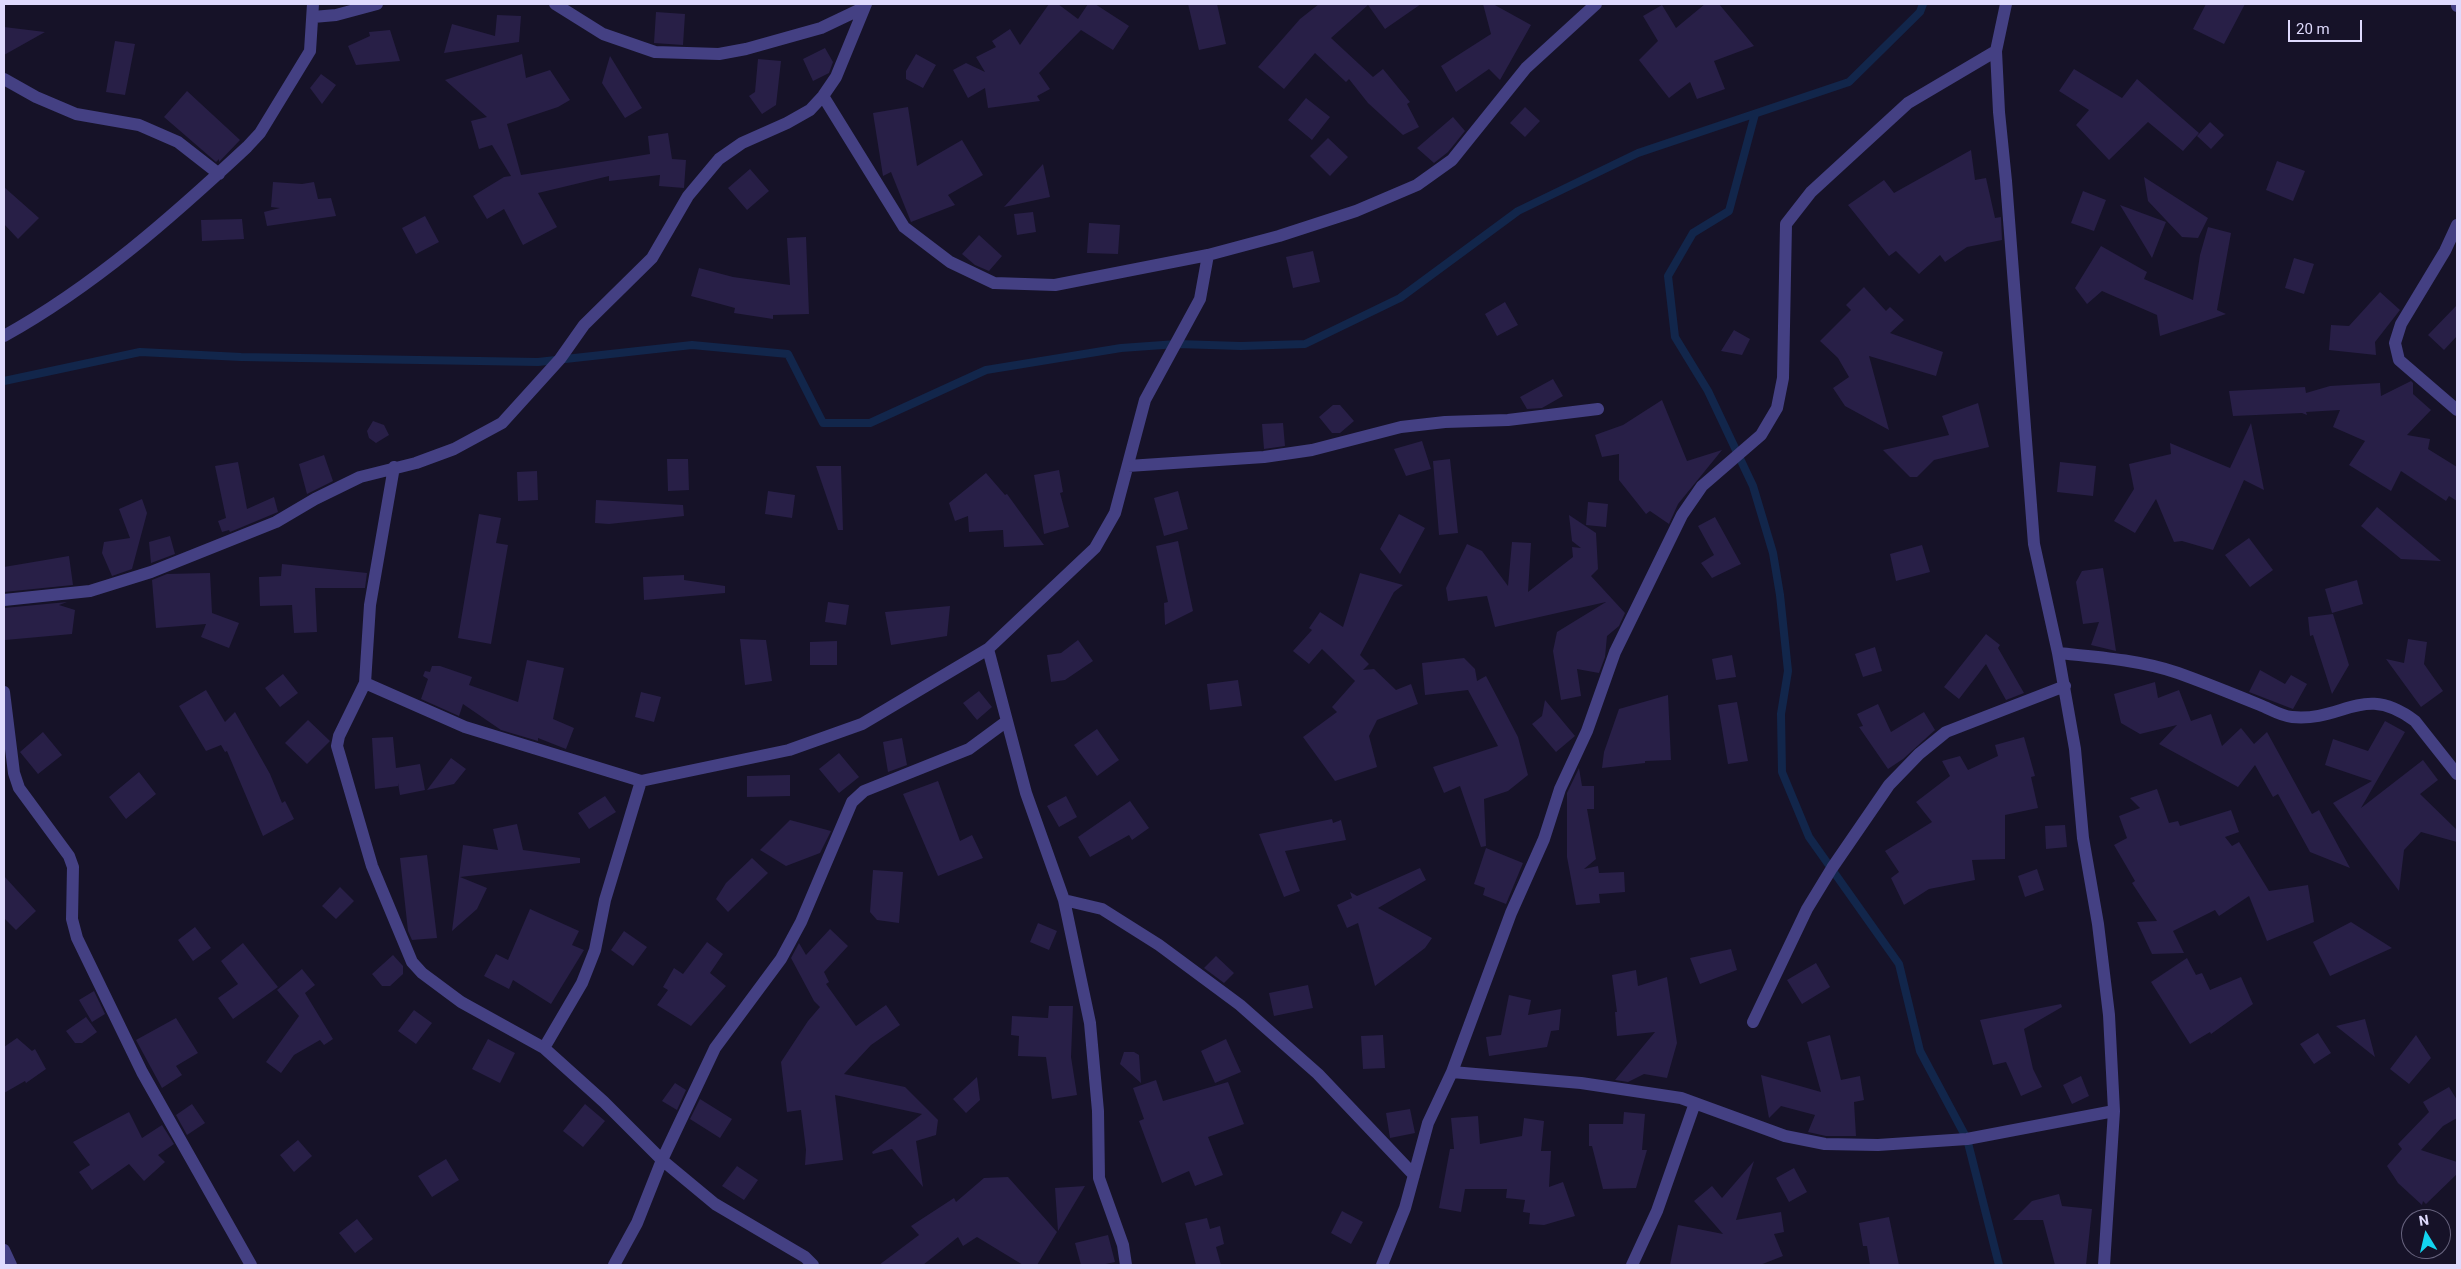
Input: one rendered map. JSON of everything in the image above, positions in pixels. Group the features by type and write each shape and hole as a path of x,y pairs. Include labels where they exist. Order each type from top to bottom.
{"street":[{"path":"4,336 77,291 134,247 219,174 260,133 310,51 313,4"},
{"path":"313,17 336,16 377,4"},
{"path":"555,4 603,34 655,52 719,54 746,49 821,28 864,6"},
{"path":"823,96 904,227 950,262 994,283 1055,285 1208,255 1279,236 1356,211 1417,185 1452,160 1526,68 1596,4"},
{"path":"2006,4 1996,51 1999,112 2034,544 2065,686 2075,748 2084,838 2098,924 2109,1015 2114,1111 2104,1265"},
{"path":"4,600 90,591 151,572 276,522 315,499 360,477 416,463 454,449 502,423 560,359 584,325 652,258 688,196 718,159 742,143 787,123 810,110 823,96 836,77 864,6"},
{"path":"1382,1265 1405,1208 1428,1123 1452,1072 1512,913 1544,839 1560,789 1587,731 1615,652 1682,515 1702,486 1760,435 1777,408 1783,378 1786,224 1811,192 1908,103 1996,51"},
{"path":"4,79 36,97 76,114 139,125 163,135 178,142 219,174"},
{"path":"2457,225 2445,251 2401,324 2395,344 2399,360 2457,410"},
{"path":"365,683 465,727 641,781 789,750 862,724 988,649 1095,548 1115,513 1145,400 1200,299 1208,255"},
{"path":"1128,466 1264,457 1312,450 1401,427 1444,422 1508,420 1598,409"},
{"path":"394,467 370,604 365,683 339,736 338,746 372,866 412,962 422,973 461,1002 544,1048 604,1102 662,1160 715,1204 806,1257 813,1265"},
{"path":"988,649 1026,793 1064,900 1090,1023 1098,1111 1099,1178 1123,1245 1126,1265"},
{"path":"2058,653 2105,658 2177,673 2288,716 2310,718 2364,703 2377,702 2406,714 2415,721 2457,774"},
{"path":"1753,1022 1807,909 1832,868 1889,785 1919,754 1946,732 2065,686"},
{"path":"4,692 14,773 19,788 69,856 73,867 72,919 77,938 142,1072 251,1265"},
{"path":"614,1265 637,1223 662,1160 715,1048 748,1006 789,944 801,922 852,802 864,792 969,749 1007,721"},
{"path":"544,1048 582,983 595,950 605,900 641,781"},
{"path":"1064,900 1102,909 1159,945 1240,1005 1318,1074 1414,1175"},
{"path":"1452,1072 1581,1083 1681,1098 1785,1136 1825,1144 1878,1144 1967,1139 2114,1111"},
{"path":"1632,1265 1657,1211 1695,1103"},
{"path":"4,1250 11,1265"}],"building":[{"path":"1049,4 1058,4 1078,19 1088,4 1095,4 1129,26 1113,50 1081,30 1039,73 1050,89 1037,96 1040,101 988,108 985,88 968,98 953,70 966,63 985,72 976,57 996,47 992,41 1010,29 1020,45"},
{"path":"1188,4 1217,4 1226,44 1199,50"},
{"path":"1319,4 1421,4 1385,29 1368,5 1331,38 1373,77 1383,69 1410,102 1407,104 1419,127 1403,135 1368,103 1349,79 1346,82 1315,53 1284,89 1258,67 1300,19"},
{"path":"1483,4 1493,4 1531,25 1500,80 1489,69 1456,92 1441,66 1491,34"},
{"path":"1705,4 1719,4 1754,46 1714,61 1725,89 1697,99 1690,82 1669,98 1639,60 1658,41 1643,16 1662,5 1676,28"},
{"path":"2206,4 2245,4 2224,44 2193,29"},
{"path":"656,12 685,14 683,45 654,43"},
{"path":"497,15 521,16 519,42 444,53 452,24 495,36"},
{"path":"4,27 45,32 4,55"},
{"path":"390,30 400,61 356,65 348,46 370,36 369,32"},
{"path":"115,41 135,44 125,95 106,92"},
{"path":"825,48 833,62 829,73 813,81 803,59"},
{"path":"522,54 526,78 550,70 570,100 558,107 507,124 521,175 650,154 648,136 668,133 672,159 686,160 684,188 659,186 660,175 609,181 609,176 538,193 557,227 523,245 504,209 487,219 473,196 504,177 511,176 492,145 479,149 471,121 487,117 445,80"},
{"path":"916,54 936,65 923,88 906,79 906,71"},
{"path":"610,56 642,108 625,118 602,83"},
{"path":"758,59 781,61 776,105 762,114 749,96 755,92"},
{"path":"2074,69 2122,98 2137,79 2199,133 2183,151 2148,122 2109,160 2076,125 2089,110 2059,91"},
{"path":"321,74 336,85 322,104 310,88"},
{"path":"187,91 240,140 219,162 219,159 216,162 164,117"},
{"path":"1306,98 1330,117 1312,140 1288,120"},
{"path":"908,107 917,166 962,140 983,175 948,195 955,205 911,222 891,172 883,176 873,113"},
{"path":"1525,107 1540,121 1525,137 1510,123"},
{"path":"1453,117 1465,131 1448,152 1434,163 1417,148"},
{"path":"2210,122 2224,135 2211,149 2197,136"},
{"path":"1328,138 1348,157 1330,176 1310,156"},
{"path":"1971,150 1975,180 1986,178 1995,218 2001,217 2002,240 1967,247 1945,262 1940,255 1919,274 1896,251 1889,256 1848,205 1884,180 1894,193"},
{"path":"2277,161 2305,171 2293,201 2266,190"},
{"path":"1043,164 1050,197 1004,207"},
{"path":"750,169 769,191 747,210 728,188"},
{"path":"2144,177 2208,218 2198,238 2182,237 2148,201"},
{"path":"273,182 302,184 314,182 318,199 331,198 336,216 267,226 264,212 280,208 271,207"},
{"path":"4,187 39,218 18,239 4,224"},
{"path":"2083,191 2106,200 2094,231 2071,223"},
{"path":"2120,205 2166,222 2152,258"},
{"path":"1033,212 1036,232 1017,235 1014,214"},
{"path":"425,216 439,242 416,254 402,228"},
{"path":"242,219 244,239 202,241 201,220"},
{"path":"1089,223 1120,225 1118,254 1087,253"},
{"path":"2208,227 2231,233 2217,310 2226,314 2160,336 2157,315 2102,291 2087,304 2075,288 2101,246 2147,272 2144,279 2193,300 2200,255"},
{"path":"979,235 1002,256 989,271 975,265 962,254"},
{"path":"806,237 809,314 773,315 773,319 734,313 735,308 691,296 699,268 733,277 790,285 787,238"},
{"path":"1313,251 1320,282 1293,288 1286,257"},
{"path":"2294,258 2314,264 2304,294 2285,288"},
{"path":"1864,287 1886,311 1890,307 1904,320 1890,333 1943,352 1936,376 1869,356 1889,430 1845,406 1833,388 1849,377 1838,358 1820,341 1851,310 1846,305"},
{"path":"2380,292 2400,310 2375,342 2376,355 2329,350 2331,325 2349,326"},
{"path":"1505,302 1518,325 1497,336 1485,314"},
{"path":"2457,305 2457,336 2444,350 2428,335"},
{"path":"1734,330 1750,339 1742,355 1721,351"},
{"path":"1553,379 1563,396 1542,408 1527,409 1520,397"},
{"path":"2411,381 2413,383 2413,394 2431,410 2407,435 2430,439 2428,449 2457,467 2457,501 2449,496 2446,501 2401,471 2391,491 2349,465 2365,441 2333,427 2340,410 2306,412 2307,415 2302,413 2233,416 2229,391 2305,387 2306,393 2330,386 2380,383 2381,396"},
{"path":"1662,400 1687,461 1722,450 1678,504 1669,524 1650,511 1646,514 1619,480 1619,454 1602,457 1595,435 1623,425"},
{"path":"1978,403 1989,447 1934,460 1917,477 1910,477 1883,450 1949,435 1942,416"},
{"path":"1333,405 1340,405 1354,421 1340,433 1332,433 1319,417"},
{"path":"373,421 384,425 389,435 376,443 369,438 367,431"},
{"path":"1283,423 1285,446 1264,449 1262,424"},
{"path":"2251,423 2264,490 2244,480 2213,550 2182,541 2174,542 2156,499 2135,533 2114,521 2134,489 2129,464 2171,454 2170,443 2230,468"},
{"path":"1422,441 1431,469 1406,476 1394,449"},
{"path":"324,455 333,481 307,494 299,464"},
{"path":"667,459 688,459 689,490 668,491"},
{"path":"1450,459 1458,533 1439,535 1433,461"},
{"path":"238,462 247,509 274,497 278,512 230,532 229,530 222,532 218,521 226,518 215,466"},
{"path":"2060,462 2096,466 2093,496 2057,492"},
{"path":"816,466 841,466 843,530 838,530"},
{"path":"1059,470 1063,492 1060,493 1069,527 1044,534 1034,475"},
{"path":"537,471 538,500 518,501 517,472"},
{"path":"986,473 1005,495 1007,494 1044,545 1004,547 1003,530 969,532 968,516 955,521 949,503"},
{"path":"768,491 795,495 792,518 765,514"},
{"path":"1178,491 1188,529 1164,536 1154,498"},
{"path":"142,499 147,513 132,569 112,576 102,553 104,542 130,538 119,509"},
{"path":"596,500 683,505 684,516 609,524 595,523"},
{"path":"1588,502 1608,504 1606,527 1586,525"},
{"path":"2377,507 2441,561 2401,559 2361,526"},
{"path":"479,514 501,518 496,543 508,545 491,644 458,638"},
{"path":"1399,514 1425,528 1400,574 1380,549"},
{"path":"1569,515 1596,533 1598,569 1591,576 1625,613 1619,626 1607,636 1605,657 1599,673 1577,669 1581,696 1561,700 1553,651 1557,632 1606,602 1495,627 1487,596 1448,601 1446,588 1467,544 1482,551 1508,586 1512,542 1531,543 1528,592 1573,557 1572,547 1581,548 1572,541"},
{"path":"1715,517 1741,564 1712,578 1701,563 1714,555 1698,526"},
{"path":"170,536 175,554 151,563 149,542"},
{"path":"2249,538 2273,570 2250,587 2225,555"},
{"path":"1178,541 1193,611 1165,625 1164,603 1168,602 1156,546"},
{"path":"1922,545 1930,572 1896,581 1890,554"},
{"path":"69,556 73,585 4,592 4,567"},
{"path":"282,564 367,573 365,588 315,588 317,632 294,633 292,605 260,606 259,577 281,576"},
{"path":"2103,568 2116,651 2091,645 2099,622 2083,624 2076,582 2082,571"},
{"path":"210,573 212,613 239,623 229,648 201,637 206,624 156,628 152,580 167,574"},
{"path":"1360,573 1403,585 1394,592 1360,655 1369,664 1363,670 1374,669 1396,690 1411,684 1418,704 1377,720 1369,736 1377,767 1335,781 1303,737 1337,712 1332,707 1355,681 1322,649 1309,664 1293,651 1312,630 1309,628 1320,612 1343,627"},
{"path":"684,575 684,580 725,586 725,593 644,600 643,577"},
{"path":"2357,580 2363,604 2332,613 2325,589"},
{"path":"67,602 59,605 75,610 72,634 5,640 4,608"},
{"path":"828,602 849,605 846,625 825,622"},
{"path":"950,606 947,636 891,645 885,612"},
{"path":"2333,614 2349,665 2332,694 2313,635 2310,636 2308,617"},
{"path":"1986,634 2000,645 1998,648 2024,693 2006,700 1986,664 1959,699 1944,687"},
{"path":"740,639 766,640 772,681 745,685"},
{"path":"2408,639 2427,642 2424,664 2443,691 2421,707 2386,659 2404,663"},
{"path":"1078,640 1093,661 1065,680 1051,682 1047,655 1061,653"},
{"path":"837,641 837,665 810,665 810,642"},
{"path":"1875,647 1882,671 1863,677 1855,654"},
{"path":"1732,655 1736,677 1716,680 1712,659"},
{"path":"1464,658 1475,669 1477,681 1486,676 1518,737 1528,775 1508,791 1484,799 1486,846 1481,847 1460,786 1444,793 1433,767 1498,746 1468,690 1425,695 1422,663"},
{"path":"527,660 564,668 553,719 574,728 566,749 538,738 538,741 501,730 463,704 459,716 421,699 428,679 423,676 425,671 430,672 432,666 440,666 472,677 469,685 518,702"},
{"path":"2260,670 2285,684 2291,675 2307,684 2293,709 2249,692"},
{"path":"283,674 298,693 280,707 265,688"},
{"path":"1238,680 1242,706 1210,710 1207,684"},
{"path":"2155,682 2158,698 2179,690 2191,721 2211,714 2222,746 2241,728 2254,744 2267,732 2312,814 2319,810 2350,868 2310,852 2278,794 2273,797 2255,765 2238,787 2159,744 2177,725 2140,734 2121,723 2114,694"},
{"path":"206,690 225,722 235,712 270,774 282,803 285,801 294,819 263,836 227,751 225,752 221,745 206,751 179,706"},
{"path":"979,691 992,707 977,720 963,703"},
{"path":"641,692 661,697 654,722 635,717"},
{"path":"1668,695 1671,760 1645,761 1645,763 1602,768 1604,752 1619,709"},
{"path":"1545,700 1575,736 1556,752 1532,724 1542,716"},
{"path":"1737,702 1748,761 1728,764 1718,705"},
{"path":"1878,704 1891,732 1924,712 1935,730 1903,759 1888,769 1859,727 1863,726 1857,714"},
{"path":"308,720 330,741 307,764 285,743"},
{"path":"2385,721 2405,732 2361,808 2423,760 2438,780 2420,794 2457,830 2457,842 2421,832 2404,850 2399,891 2333,803 2372,781 2325,765 2333,739 2368,751"},
{"path":"1097,729 1119,760 1097,776 1074,745"},
{"path":"43,732 62,755 38,774 20,752"},
{"path":"393,737 396,768 420,764 425,790 400,795 398,783 398,786 375,789 372,738"},
{"path":"2024,737 2035,776 2031,777 2038,808 2005,815 2005,859 1972,860 1975,880 1929,889 1904,905 1891,878 1899,872 1885,851 1932,822 1916,802 1950,776 1942,761 1960,756 1968,770 1998,756 1995,745"},
{"path":"902,738 907,765 888,772 883,742"},
{"path":"839,753 859,777 839,793 819,769"},
{"path":"451,758 466,769 454,784 427,790"},
{"path":"1579,768 1582,786 1594,786 1594,809 1587,809 1596,859 1584,869 1598,866 1599,873 1624,872 1625,892 1599,894 1600,903 1576,905 1567,857 1567,793"},
{"path":"139,772 156,794 126,819 109,797"},
{"path":"790,775 790,796 747,797 747,776"},
{"path":"938,781 960,841 972,835 983,858 938,876 903,794"},
{"path":"2157,789 2169,823 2178,821 2180,826 2231,810 2239,832 2225,837 2232,846 2239,842 2269,891 2308,885 2314,922 2267,941 2249,896 2219,916 2215,910 2173,931 2184,953 2152,954 2137,922 2157,921 2132,883 2135,881 2114,845 2127,838 2119,816 2140,808 2130,798"},
{"path":"605,796 616,812 589,829 578,813"},
{"path":"1066,796 1077,817 1059,827 1047,806"},
{"path":"1130,801 1149,828 1132,840 1129,835 1090,857 1078,837"},
{"path":"1332,819 1333,823 1341,820 1346,840 1285,851 1300,891 1284,897 1259,834"},
{"path":"790,820 831,831 820,853 786,866 760,850"},
{"path":"517,824 523,850 580,858 580,863 460,877 487,888 477,909 452,931 463,845 498,850 493,829"},
{"path":"2065,825 2067,847 2046,849 2045,826"},
{"path":"1486,848 1523,863 1506,904 1483,895 1485,888 1474,884"},
{"path":"427,855 437,938 412,940 408,931 400,858"},
{"path":"752,858 768,873 728,912 716,899 726,883"},
{"path":"1420,868 1426,880 1378,908 1432,938 1425,948 1375,986 1358,923 1347,928 1337,905 1352,898 1350,892 1357,896"},
{"path":"2037,869 2044,890 2025,897 2018,876"},
{"path":"873,870 903,872 899,923 877,920 870,912"},
{"path":"4,876 36,911 16,930 4,918"},
{"path":"340,887 354,901 336,919 322,906"},
{"path":"530,909 579,931 572,945 584,950 551,1004 513,980 509,989 484,976 496,954 508,960"},
{"path":"2351,922 2392,948 2330,976 2313,942"},
{"path":"1038,923 1057,931 1049,950 1030,942"},
{"path":"195,927 211,948 193,961 178,940"},
{"path":"830,929 848,946 824,972 829,982 826,984 856,1026 886,1005 900,1025 871,1045 844,1074 905,1087 938,1120 936,1135 916,1141 923,1187 892,1149 873,1154 872,1152 922,1114 835,1095 843,1160 805,1165 806,1150 801,1110 787,1112 781,1062 808,1021 820,1007 814,1001 791,958 799,943 806,955"},
{"path":"624,931 647,947 633,966 611,950"},
{"path":"707,942 723,954 710,973 726,986 691,1026 657,1005 668,990 663,987 674,968 683,974"},
{"path":"243,943 278,987 233,1019 218,998 238,984 221,961"},
{"path":"1731,949 1737,970 1700,984 1690,958"},
{"path":"393,955 403,966 403,974 390,986 382,986 372,974"},
{"path":"1216,956 1234,973 1224,983 1204,968"},
{"path":"2187,958 2196,975 2202,973 2210,990 2241,977 2253,1004 2211,1034 2210,1032 2190,1044 2151,982"},
{"path":"1816,963 1830,987 1802,1004 1787,980"},
{"path":"302,969 315,985 305,993 333,1039 324,1045 320,1040 294,1055 281,1073 266,1062 299,1016 277,990"},
{"path":"1636,970 1638,986 1667,977 1677,1043 1667,1078 1644,1074 1628,1082 1615,1080 1655,1032 1617,1036 1615,1012 1617,1012 1612,975"},
{"path":"1308,985 1313,1008 1274,1016 1269,993"},
{"path":"94,991 105,1014 92,1022 79,1000"},
{"path":"1509,995 1531,1000 1528,1015 1561,1009 1559,1030 1551,1031 1547,1047 1489,1056 1486,1037 1501,1035"},
{"path":"2061,1004 2062,1007 2024,1029 2033,1069 2042,1087 2021,1096 2006,1062 1993,1065 1980,1020"},
{"path":"1049,1006 1073,1006 1071,1057 1077,1095 1052,1099 1046,1057 1018,1056 1019,1036 1011,1035 1012,1016 1048,1018"},
{"path":"414,1010 432,1023 416,1044 398,1031"},
{"path":"86,1017 97,1032 82,1043 75,1043 66,1031"},
{"path":"176,1018 198,1053 176,1066 182,1075 162,1088 136,1040"},
{"path":"2365,1019 2375,1057 2336,1026"},
{"path":"2318,1033 2331,1053 2314,1064 2300,1044"},
{"path":"1383,1035 1385,1068 1363,1069 1361,1036"},
{"path":"1830,1035 1841,1080 1860,1076 1864,1100 1854,1102 1856,1136 1826,1136 1808,1132 1815,1115 1781,1106 1769,1118 1761,1075 1821,1092 1807,1042"},
{"path":"2416,1035 2431,1058 2409,1084 2390,1069"},
{"path":"17,1038 32,1051 35,1049 46,1069 26,1083 25,1081 4,1093 4,1047"},
{"path":"488,1039 515,1053 500,1083 472,1069"},
{"path":"1226,1039 1241,1072 1215,1083 1201,1051"},
{"path":"1124,1052 1134,1052 1139,1055 1141,1083 1120,1064"},
{"path":"2081,1076 2089,1096 2072,1104 2063,1085"},
{"path":"977,1077 980,1100 966,1113 953,1099"},
{"path":"1156,1080 1163,1101 1228,1082 1244,1124 1208,1137 1223,1175 1195,1186 1189,1171 1162,1183 1139,1121 1144,1119 1133,1088"},
{"path":"675,1083 686,1090 677,1110 662,1101"},
{"path":"2449,1087 2457,1100 2457,1118 2443,1126 2421,1150 2457,1162 2457,1174 2426,1204 2423,1201 2422,1205 2398,1183 2387,1166 2402,1149 2398,1144 2429,1112 2423,1102"},
{"path":"700,1099 732,1119 720,1138 690,1119"},
{"path":"192,1104 205,1123 187,1135 176,1115"},
{"path":"585,1104 605,1121 583,1147 563,1131"},
{"path":"1410,1109 1415,1133 1390,1138 1386,1113"},
{"path":"129,1112 142,1138 162,1125 174,1144 158,1155 165,1162 144,1181 129,1164 92,1190 79,1172 90,1165 73,1142"},
{"path":"1624,1112 1645,1114 1642,1150 1647,1150 1636,1188 1603,1189 1592,1146 1589,1146 1589,1124 1623,1124"},
{"path":"1478,1116 1480,1144 1522,1136 1524,1118 1544,1121 1541,1151 1551,1151 1549,1187 1563,1182 1575,1216 1544,1225 1529,1224 1530,1213 1523,1212 1525,1200 1506,1198 1507,1189 1465,1189 1461,1212 1439,1208 1450,1149 1454,1149 1451,1118"},
{"path":"298,1140 312,1156 294,1172 280,1155"},
{"path":"446,1159 459,1180 432,1197 418,1176"},
{"path":"1754,1161 1736,1220 1781,1212 1784,1232 1774,1234 1783,1256 1760,1265 1670,1265 1678,1225 1723,1234 1694,1201 1712,1186 1722,1198"},
{"path":"737,1166 758,1180 744,1200 722,1186"},
{"path":"1794,1168 1807,1192 1789,1202 1776,1178"},
{"path":"1008,1177 1057,1232 1037,1265 1023,1265 977,1237 963,1246 958,1237 923,1265 879,1265 919,1235 911,1226 954,1198 956,1202 984,1178"},
{"path":"1085,1186 1058,1231 1055,1188"},
{"path":"2059,1194 2062,1206 2092,1209 2086,1265 2055,1265 2043,1220 2013,1220 2032,1201"},
{"path":"1342,1211 1363,1222 1351,1244 1331,1233"},
{"path":"1889,1217 1899,1265 1870,1265 1867,1246 1863,1246 1859,1223"},
{"path":"1207,1218 1210,1229 1220,1226 1224,1244 1216,1247 1221,1265 1196,1265 1185,1223"},
{"path":"357,1219 373,1239 355,1253 339,1233"},
{"path":"1108,1235 1115,1262 1101,1265 1081,1265 1075,1243"}],"waterway":[{"path":"4,381 140,352 241,357 538,362 692,345 788,354 823,423 870,423 986,370 1121,348 1177,344 1241,346 1305,344 1400,298 1518,211 1638,153 1849,82 1920,12 1923,4"},
{"path":"1755,114 1729,211 1693,233 1668,276 1675,337 1708,391 1753,486 1773,553 1780,595 1788,671 1781,714 1782,772 1809,837 1899,964 1920,1051 1967,1139 1999,1265"}]}
